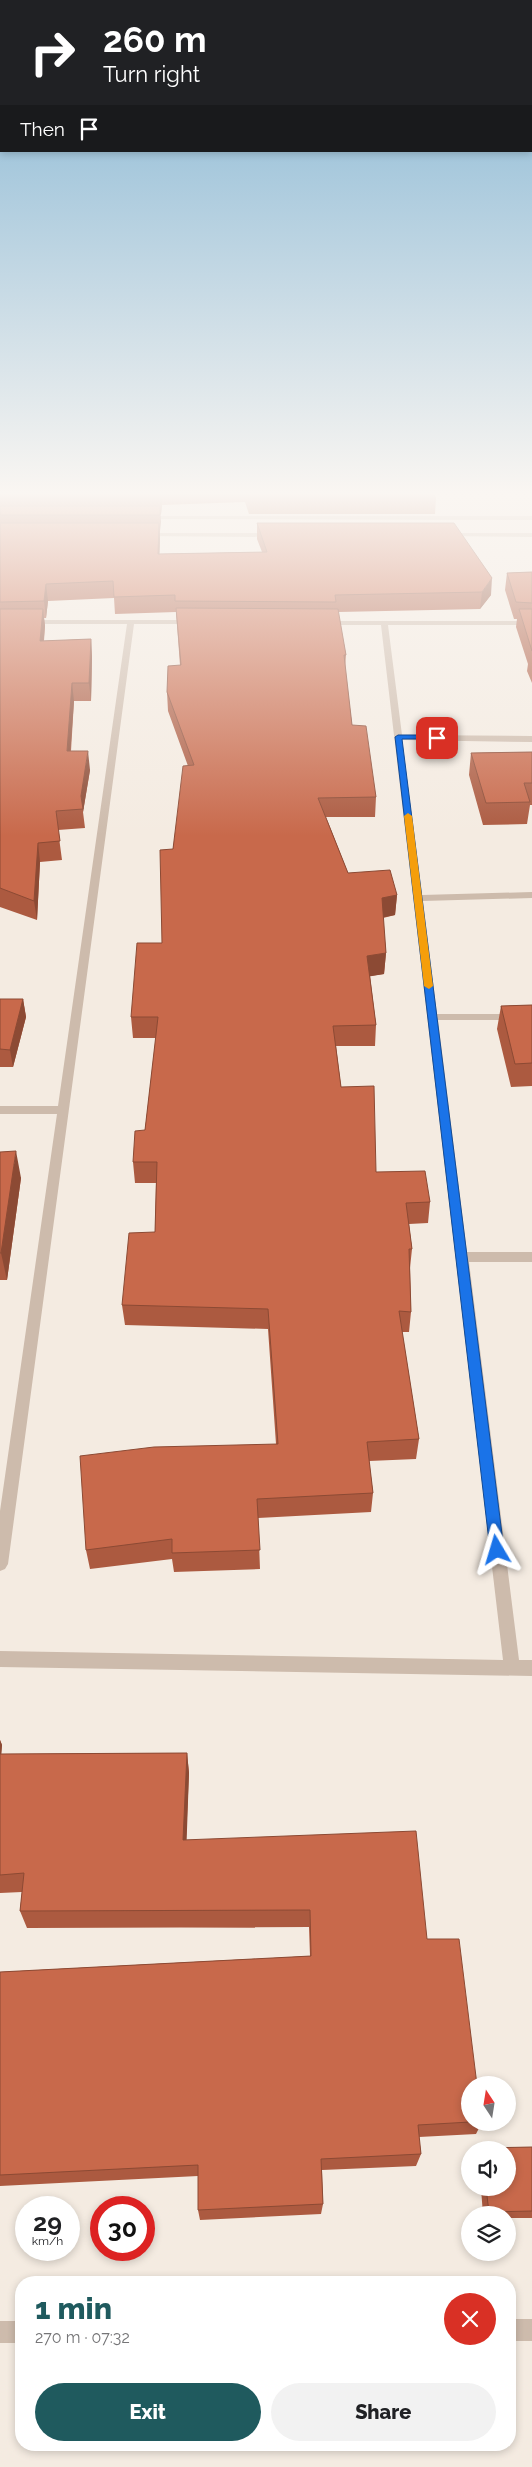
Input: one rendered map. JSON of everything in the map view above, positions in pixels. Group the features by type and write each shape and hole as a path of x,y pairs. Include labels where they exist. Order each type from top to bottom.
{"street":[{"path":"0,622 200,622"},
{"path":"0,1564 131,622"},
{"path":"316,623 532,623"},
{"path":"384,623 512,1667"},
{"path":"398,737 532,739"},
{"path":"418,898 532,896"},
{"path":"433,1018 532,1017"},
{"path":"0,1110 64,1110"},
{"path":"461,1257 532,1257"},
{"path":"0,1659 532,1668"},
{"path":"516,2330 532,2330"},
{"path":"0,2332 15,2332"}],"building":[{"path":"176,608 338,609 346,655 344,655 352,725 366,726 376,797 318,798 348,873 390,870 397,895 382,898 386,953 367,956 376,1025 333,1026 341,1087 374,1086 376,1172 425,1171 430,1202 406,1203 412,1249 409,1249 411,1312 399,1311 419,1439 367,1442 373,1493 257,1499 260,1550 172,1553 172,1539 86,1550 80,1456 154,1447 278,1444 268,1309 122,1305 129,1233 155,1232 157,1162 133,1162 135,1131 145,1130 158,1017 131,1017 137,943 162,943 160,850 173,849 183,766 194,765 167,692 168,666 181,665"},
{"path":"0,609 43,609 40,641 91,639 89,683 72,683 67,751 88,751 81,796 83,809 56,811 60,841 38,843 34,901 0,888"},
{"path":"519,609 532,609 532,651"},
{"path":"532,752 532,783 524,783 530,802 486,803 471,753"},
{"path":"0,999 23,999 10,1050 0,1049"},
{"path":"532,1005 532,1063 515,1064 501,1006"},
{"path":"16,1151 1,1253 0,1253 0,1152"},
{"path":"187,1753 183,1840 416,1831 427,1939 459,1939 476,2076 461,2076 461,2123 418,2125 421,2154 321,2159 323,2204 198,2210 198,2165 0,2175 0,1972 311,1956 310,1910 20,1911 24,1873 0,1875 0,1754"},
{"path":"516,2147 532,2147 532,2211 516,2211 516,2206 488,2206 487,2196 516,2196"}],"slow traffic":[{"path":"408,816 429,986"}],"route":[{"path":"437,738 398,737 497,1550"}]}
